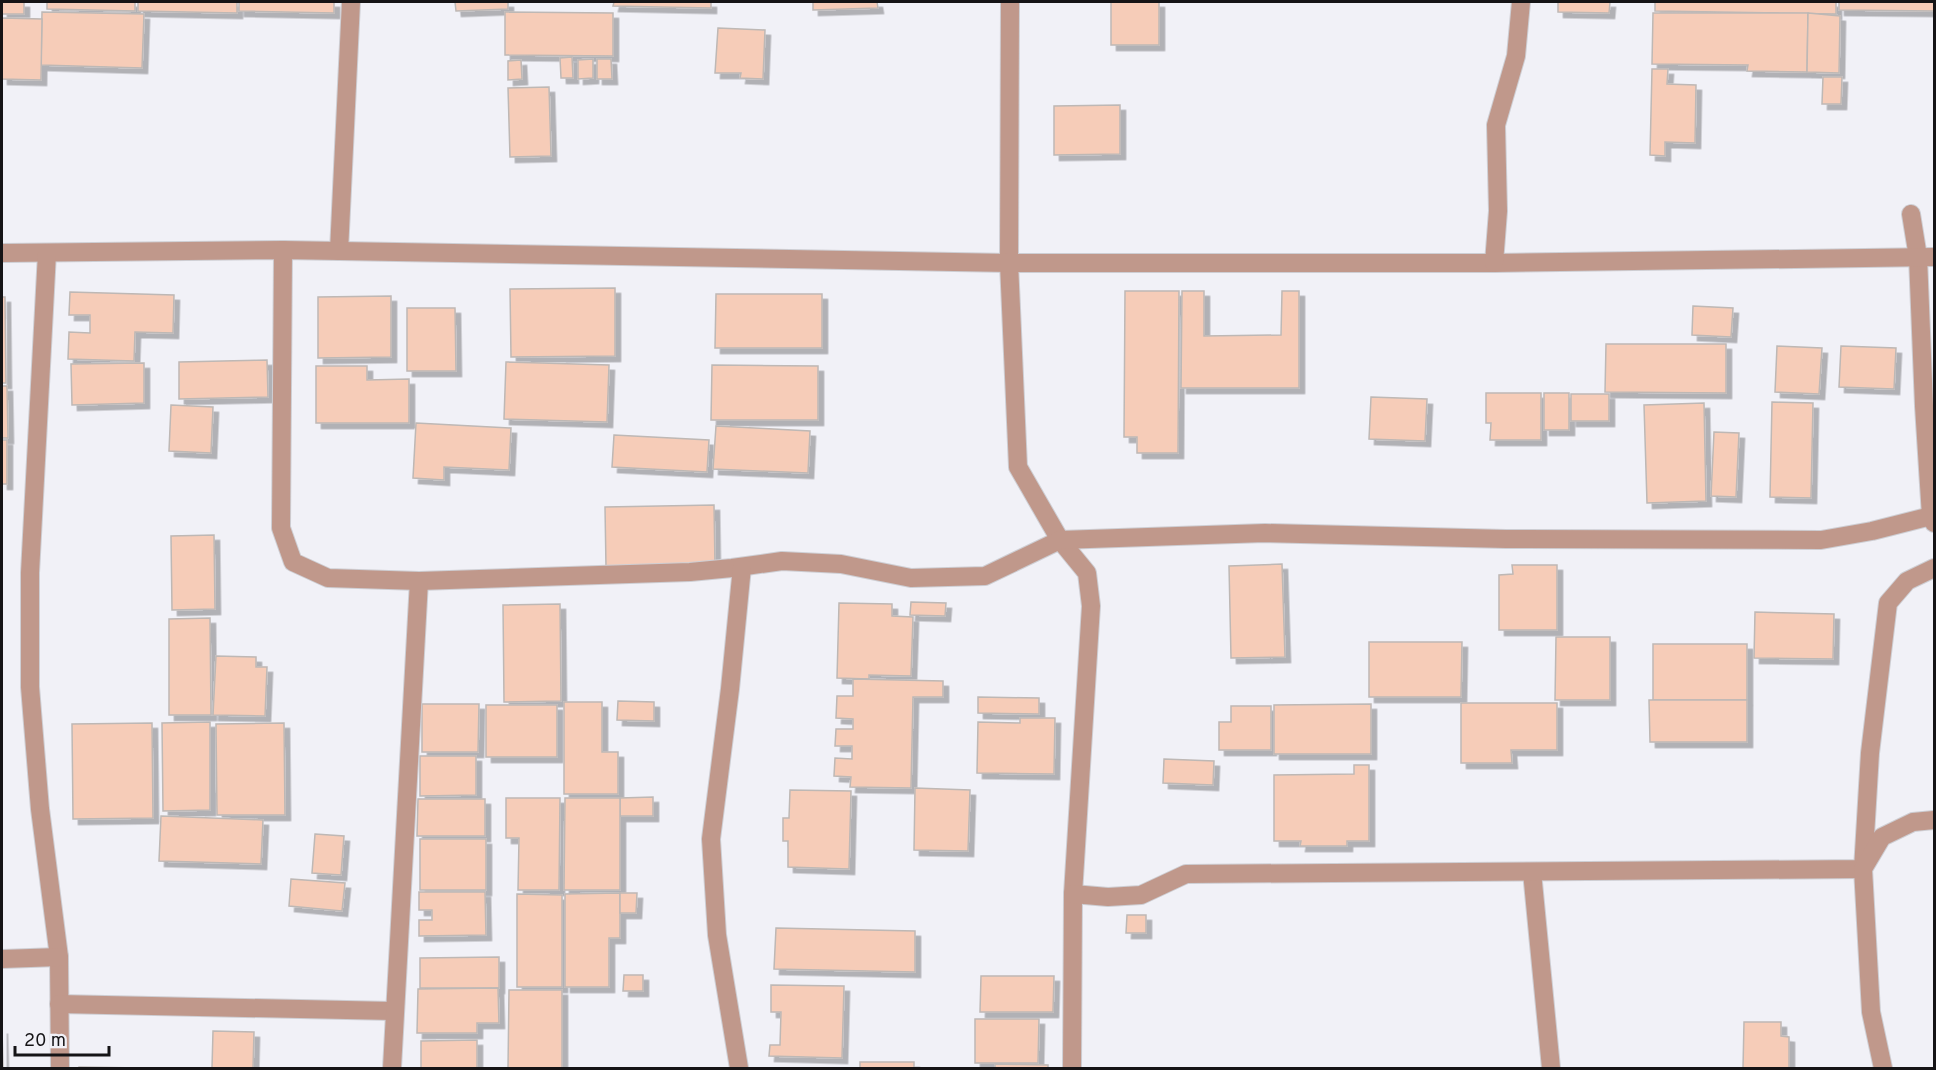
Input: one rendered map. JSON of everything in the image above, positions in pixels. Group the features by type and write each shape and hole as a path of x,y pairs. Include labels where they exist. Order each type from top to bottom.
{"street":[{"path":"339,251 351,2"},
{"path":"1010,2 1009,263 1017,467 1060,540 1087,573 1091,606 1073,894 1072,1068"},
{"path":"1494,263 1498,211 1496,125 1516,56 1521,2"},
{"path":"283,250 281,528 293,562 328,578 419,581 690,572 782,561 842,564 911,578 985,576 1060,540 1265,533 1506,539 1821,540 1933,519 1924,406 1926,257 1911,213"},
{"path":"2,253 283,250 1009,263 1494,263 1926,257"},
{"path":"47,253 30,573 30,687 40,809 59,957 60,1068"},
{"path":"739,1068 717,935 711,839 730,689 742,567"},
{"path":"1883,1068 1870,1012 1863,869 1870,753 1887,603 1907,581 1935,568"},
{"path":"392,1068 393,1011 419,581"},
{"path":"1863,869 1882,837 1913,822 1935,820"},
{"path":"1073,894 1108,897 1141,895 1186,874 1863,869"},
{"path":"1532,872 1551,1068"},
{"path":"2,959 59,957"},
{"path":"59,1004 393,1011"}],"building":[{"path":"2,2 24,2 24,14 2,14"},
{"path":"47,2 135,2 135,11 47,9"},
{"path":"138,2 237,2 237,13 138,11"},
{"path":"239,2 334,2 334,13 239,11"},
{"path":"455,2 508,2 508,9 456,11"},
{"path":"614,2 711,2 711,8 613,6"},
{"path":"813,2 877,2 878,8 813,10"},
{"path":"1111,2 1159,2 1159,45 1111,45"},
{"path":"1558,2 1610,2 1609,13 1558,12"},
{"path":"1655,2 1836,2 1836,14 1655,11"},
{"path":"1839,2 1934,2 1934,11 1839,10"},
{"path":"42,12 144,14 142,68 41,65"},
{"path":"505,12 613,13 613,56 505,55"},
{"path":"1653,13 1808,13 1807,72 1747,71 1748,65 1652,64"},
{"path":"1808,13 1840,16 1839,73 1807,72"},
{"path":"2,18 42,19 41,80 2,79"},
{"path":"718,28 765,30 763,79 740,78 741,73 715,73"},
{"path":"572,57 573,78 561,78 560,58"},
{"path":"593,59 593,78 578,79 578,60"},
{"path":"597,59 611,59 612,79 597,79"},
{"path":"521,60 522,79 508,80 508,61"},
{"path":"1652,69 1668,69 1667,84 1696,85 1695,143 1665,142 1665,156 1650,155"},
{"path":"1823,77 1842,77 1841,104 1822,104"},
{"path":"549,87 551,156 510,157 508,88"},
{"path":"1120,105 1120,154 1054,155 1054,106"},
{"path":"615,288 615,356 511,357 510,289"},
{"path":"1125,291 1179,291 1178,453 1137,453 1137,437 1124,437"},
{"path":"1182,291 1204,291 1204,336 1281,335 1282,291 1299,291 1299,388 1181,388"},
{"path":"70,292 174,295 173,333 135,332 134,361 68,359 69,332 90,333 90,315 69,315"},
{"path":"716,294 822,294 822,348 715,348"},
{"path":"391,296 391,357 318,358 318,297"},
{"path":"2,297 5,297 6,383 2,383"},
{"path":"1693,306 1733,308 1731,337 1692,335"},
{"path":"407,308 455,308 456,371 407,371"},
{"path":"1606,344 1726,344 1726,393 1605,392"},
{"path":"1777,346 1822,348 1819,394 1775,392"},
{"path":"1841,346 1896,348 1894,389 1839,387"},
{"path":"267,360 268,397 179,399 179,362"},
{"path":"506,362 609,365 607,422 504,419"},
{"path":"144,363 144,403 72,405 71,364"},
{"path":"712,365 818,366 818,420 711,420"},
{"path":"316,366 367,366 367,380 409,379 409,423 316,423"},
{"path":"2,386 7,386 8,438 2,438"},
{"path":"1486,393 1541,393 1541,440 1490,440 1491,423 1486,423"},
{"path":"1544,393 1569,393 1569,430 1544,430"},
{"path":"1571,394 1609,394 1609,421 1571,421"},
{"path":"1371,397 1427,399 1425,441 1369,439"},
{"path":"1772,402 1813,403 1811,498 1770,497"},
{"path":"1704,403 1706,501 1647,503 1644,405"},
{"path":"171,405 213,407 211,453 169,451"},
{"path":"416,423 511,428 509,470 444,467 444,480 413,478"},
{"path":"716,426 810,431 808,473 713,469"},
{"path":"1714,432 1739,433 1736,497 1711,496"},
{"path":"614,435 709,440 707,472 612,467"},
{"path":"2,440 7,440 7,484 2,484"},
{"path":"714,505 715,565 606,567 605,507"},
{"path":"214,535 215,609 172,610 171,536"},
{"path":"1282,564 1285,657 1231,658 1229,566"},
{"path":"1512,565 1557,565 1557,630 1499,630 1499,575 1513,574"},
{"path":"911,602 946,603 945,616 910,615"},
{"path":"839,603 892,604 892,616 913,617 911,676 869,675 869,679 837,678"},
{"path":"560,604 561,701 504,702 503,605"},
{"path":"1755,612 1834,614 1833,659 1754,658"},
{"path":"210,618 211,715 169,715 169,619"},
{"path":"1556,637 1610,637 1610,700 1555,700"},
{"path":"1369,642 1462,642 1461,697 1369,697"},
{"path":"1653,644 1747,644 1747,700 1653,700"},
{"path":"216,656 256,657 256,667 267,667 265,716 213,715"},
{"path":"853,679 943,681 943,697 913,697 911,788 850,787 851,777 834,776 835,758 852,759 852,746 835,746 836,729 853,729 853,719 836,718 837,696 853,696"},
{"path":"978,697 1039,698 1039,714 978,713"},
{"path":"1649,700 1747,700 1747,742 1650,742"},
{"path":"618,701 654,702 654,721 617,720"},
{"path":"564,702 602,702 602,752 618,752 618,794 564,794"},
{"path":"1461,703 1557,703 1557,750 1511,750 1512,763 1461,763"},
{"path":"422,704 479,704 478,752 422,752"},
{"path":"1371,704 1371,754 1274,754 1274,705"},
{"path":"486,705 557,705 557,757 486,757"},
{"path":"1231,706 1271,706 1271,750 1219,750 1219,722 1231,722"},
{"path":"1020,718 1055,718 1054,774 977,773 978,722 1020,723"},
{"path":"210,722 210,810 163,811 162,723"},
{"path":"152,723 153,818 73,819 72,724"},
{"path":"284,723 285,815 217,815 216,724"},
{"path":"420,756 476,756 476,795 420,796"},
{"path":"1164,759 1214,761 1213,785 1163,783"},
{"path":"1354,765 1369,765 1369,841 1347,841 1347,846 1300,846 1301,841 1274,841 1274,775 1354,774"},
{"path":"915,788 970,790 968,851 914,850"},
{"path":"790,790 851,791 849,869 788,867 788,841 783,841 783,818 789,818"},
{"path":"653,797 653,816 620,816 620,798"},
{"path":"506,798 560,798 559,890 518,890 519,838 506,838"},
{"path":"565,798 620,798 620,890 564,890"},
{"path":"418,799 485,799 485,836 417,836"},
{"path":"161,816 263,820 261,864 159,861"},
{"path":"315,834 344,836 341,875 312,873"},
{"path":"420,839 486,839 486,890 420,890"},
{"path":"291,879 345,883 342,911 289,906"},
{"path":"419,892 485,892 486,935 419,936 419,920 432,920 432,910 419,910"},
{"path":"620,893 620,938 609,938 609,987 565,987 565,894"},
{"path":"620,893 637,893 636,913 620,913"},
{"path":"517,894 562,895 562,987 517,987"},
{"path":"1127,915 1146,915 1146,933 1126,933"},
{"path":"776,928 915,931 915,972 774,969"},
{"path":"499,957 499,988 420,988 420,958"},
{"path":"624,975 643,975 643,991 623,991"},
{"path":"981,976 1054,976 1053,1012 980,1012"},
{"path":"771,985 844,986 842,1058 769,1056 770,1045 780,1045 781,1012 771,1012"},
{"path":"498,988 499,1023 477,1023 477,1033 417,1033 418,989"},
{"path":"509,990 562,990 562,1068 508,1068"},
{"path":"975,1019 1039,1019 1038,1063 975,1063"},
{"path":"1744,1022 1781,1022 1781,1036 1789,1037 1789,1068 1743,1068"},
{"path":"213,1031 254,1032 253,1068 212,1068"},
{"path":"477,1040 477,1068 421,1068 421,1041"},
{"path":"860,1062 914,1062 914,1068 860,1068"},
{"path":"995,1064 1048,1065 1048,1068 995,1068"},
{"path":"79,1067 141,1068 79,1068"}]}
